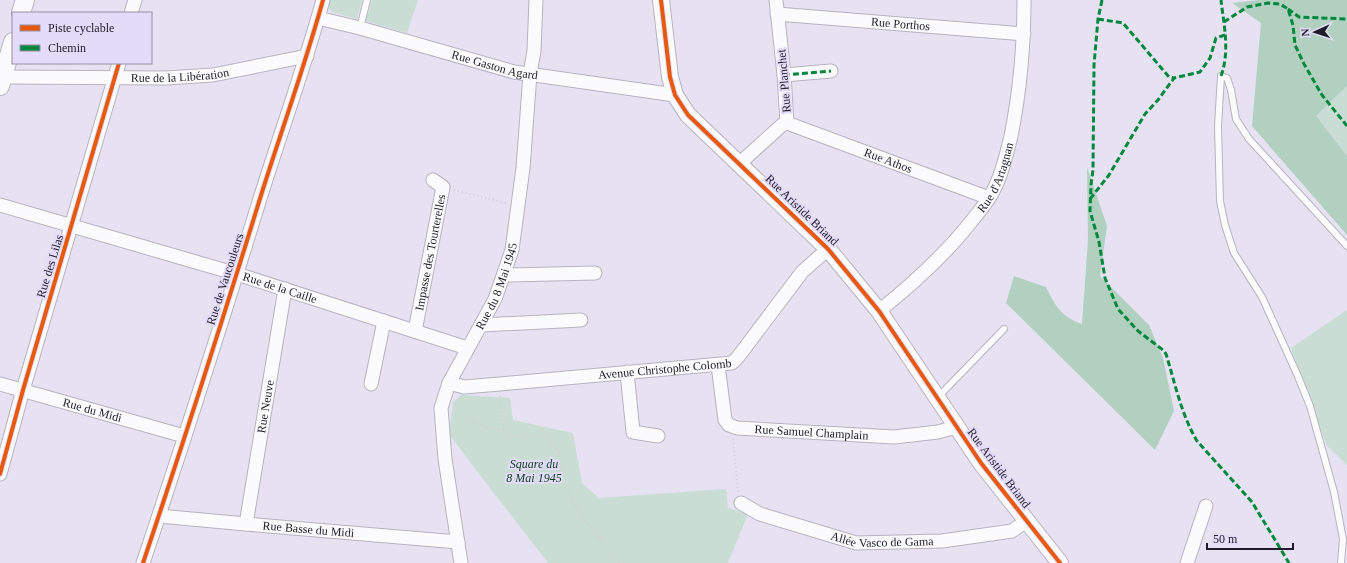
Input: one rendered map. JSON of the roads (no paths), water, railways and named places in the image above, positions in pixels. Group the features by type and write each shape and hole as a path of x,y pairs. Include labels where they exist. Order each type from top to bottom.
{"main road":[{"path":"21,12 25,0"},
{"path":"2,81 12,46"}],"street":[{"path":"131,12 135,0"},
{"name":"Rue de Vaucouleurs","path":"143,563 307,56 323,0"},
{"name":"Rue du 8 Mai 1945","path":"461,563 445,459 441,408 449,383 495,299 512,250 523,168 530,74 534,51 536,0"},
{"name":"Rue Aristide Briand","path":"661,0 669,72 674,95 688,115 740,163 828,249 879,311 981,463 1060,563"},
{"name":"Rue Planchet","path":"740,163 782,125 787,123 784,75 776,0"},
{"name":"Rue d'Artagnan","path":"879,311 920,277 959,238 990,198 997,185 1006,157 1016,112 1024,34 1024,0"},
{"name":"Rue Porthos","path":"777,14 1024,34"},
{"name":"Rue Gaston Agard","path":"318,18 360,28 514,72 674,95"},
{"name":"Rue de la Libération","path":"2,81 115,77 166,78 213,75 307,56"},
{"name":"Rue des Lilas","path":"0,474 23,390 119,64"},
{"path":"784,75 831,70"},
{"name":"Rue Athos","path":"787,123 990,198"},
{"name":"Impasse des Tourterelles","path":"415,330 438,183"},
{"name":"Rue de la Caille","path":"0,205 237,274 415,330 467,348"},
{"name":"Avenue Christophe Colomb","path":"449,383 464,387 732,363 802,272 828,249"},
{"path":"504,275 595,273"},
{"name":"Rue Neuve","path":"246,524 285,289"},
{"path":"481,325 580,320"},
{"path":"371,384 384,321"},
{"name":"Rue Samuel Champlain","path":"718,365 725,420 729,425 737,428 894,437 938,432 956,427"},
{"path":"627,372 633,432 658,436"},
{"name":"Rue du Midi","path":"0,384 184,436"},
{"name":"Allée Vasco de Gama","path":"741,503 760,514 856,543 950,540 1012,531 1026,521"},
{"path":"1187,563 1206,506"},
{"name":"Rue Basse du Midi","path":"159,516 458,542"}],"lane":[{"path":"360,28 367,0"},
{"path":"1341,563 1343,539 1334,492 1310,406 1262,297 1234,254 1225,225 1220,201 1218,126 1221,76 1227,78 1231,90 1236,119 1249,139 1347,246"},
{"path":"936,398 1004,329"}],"park label":[{"name":"Square du 8 Mai 1945","path":"534,471"}]}
